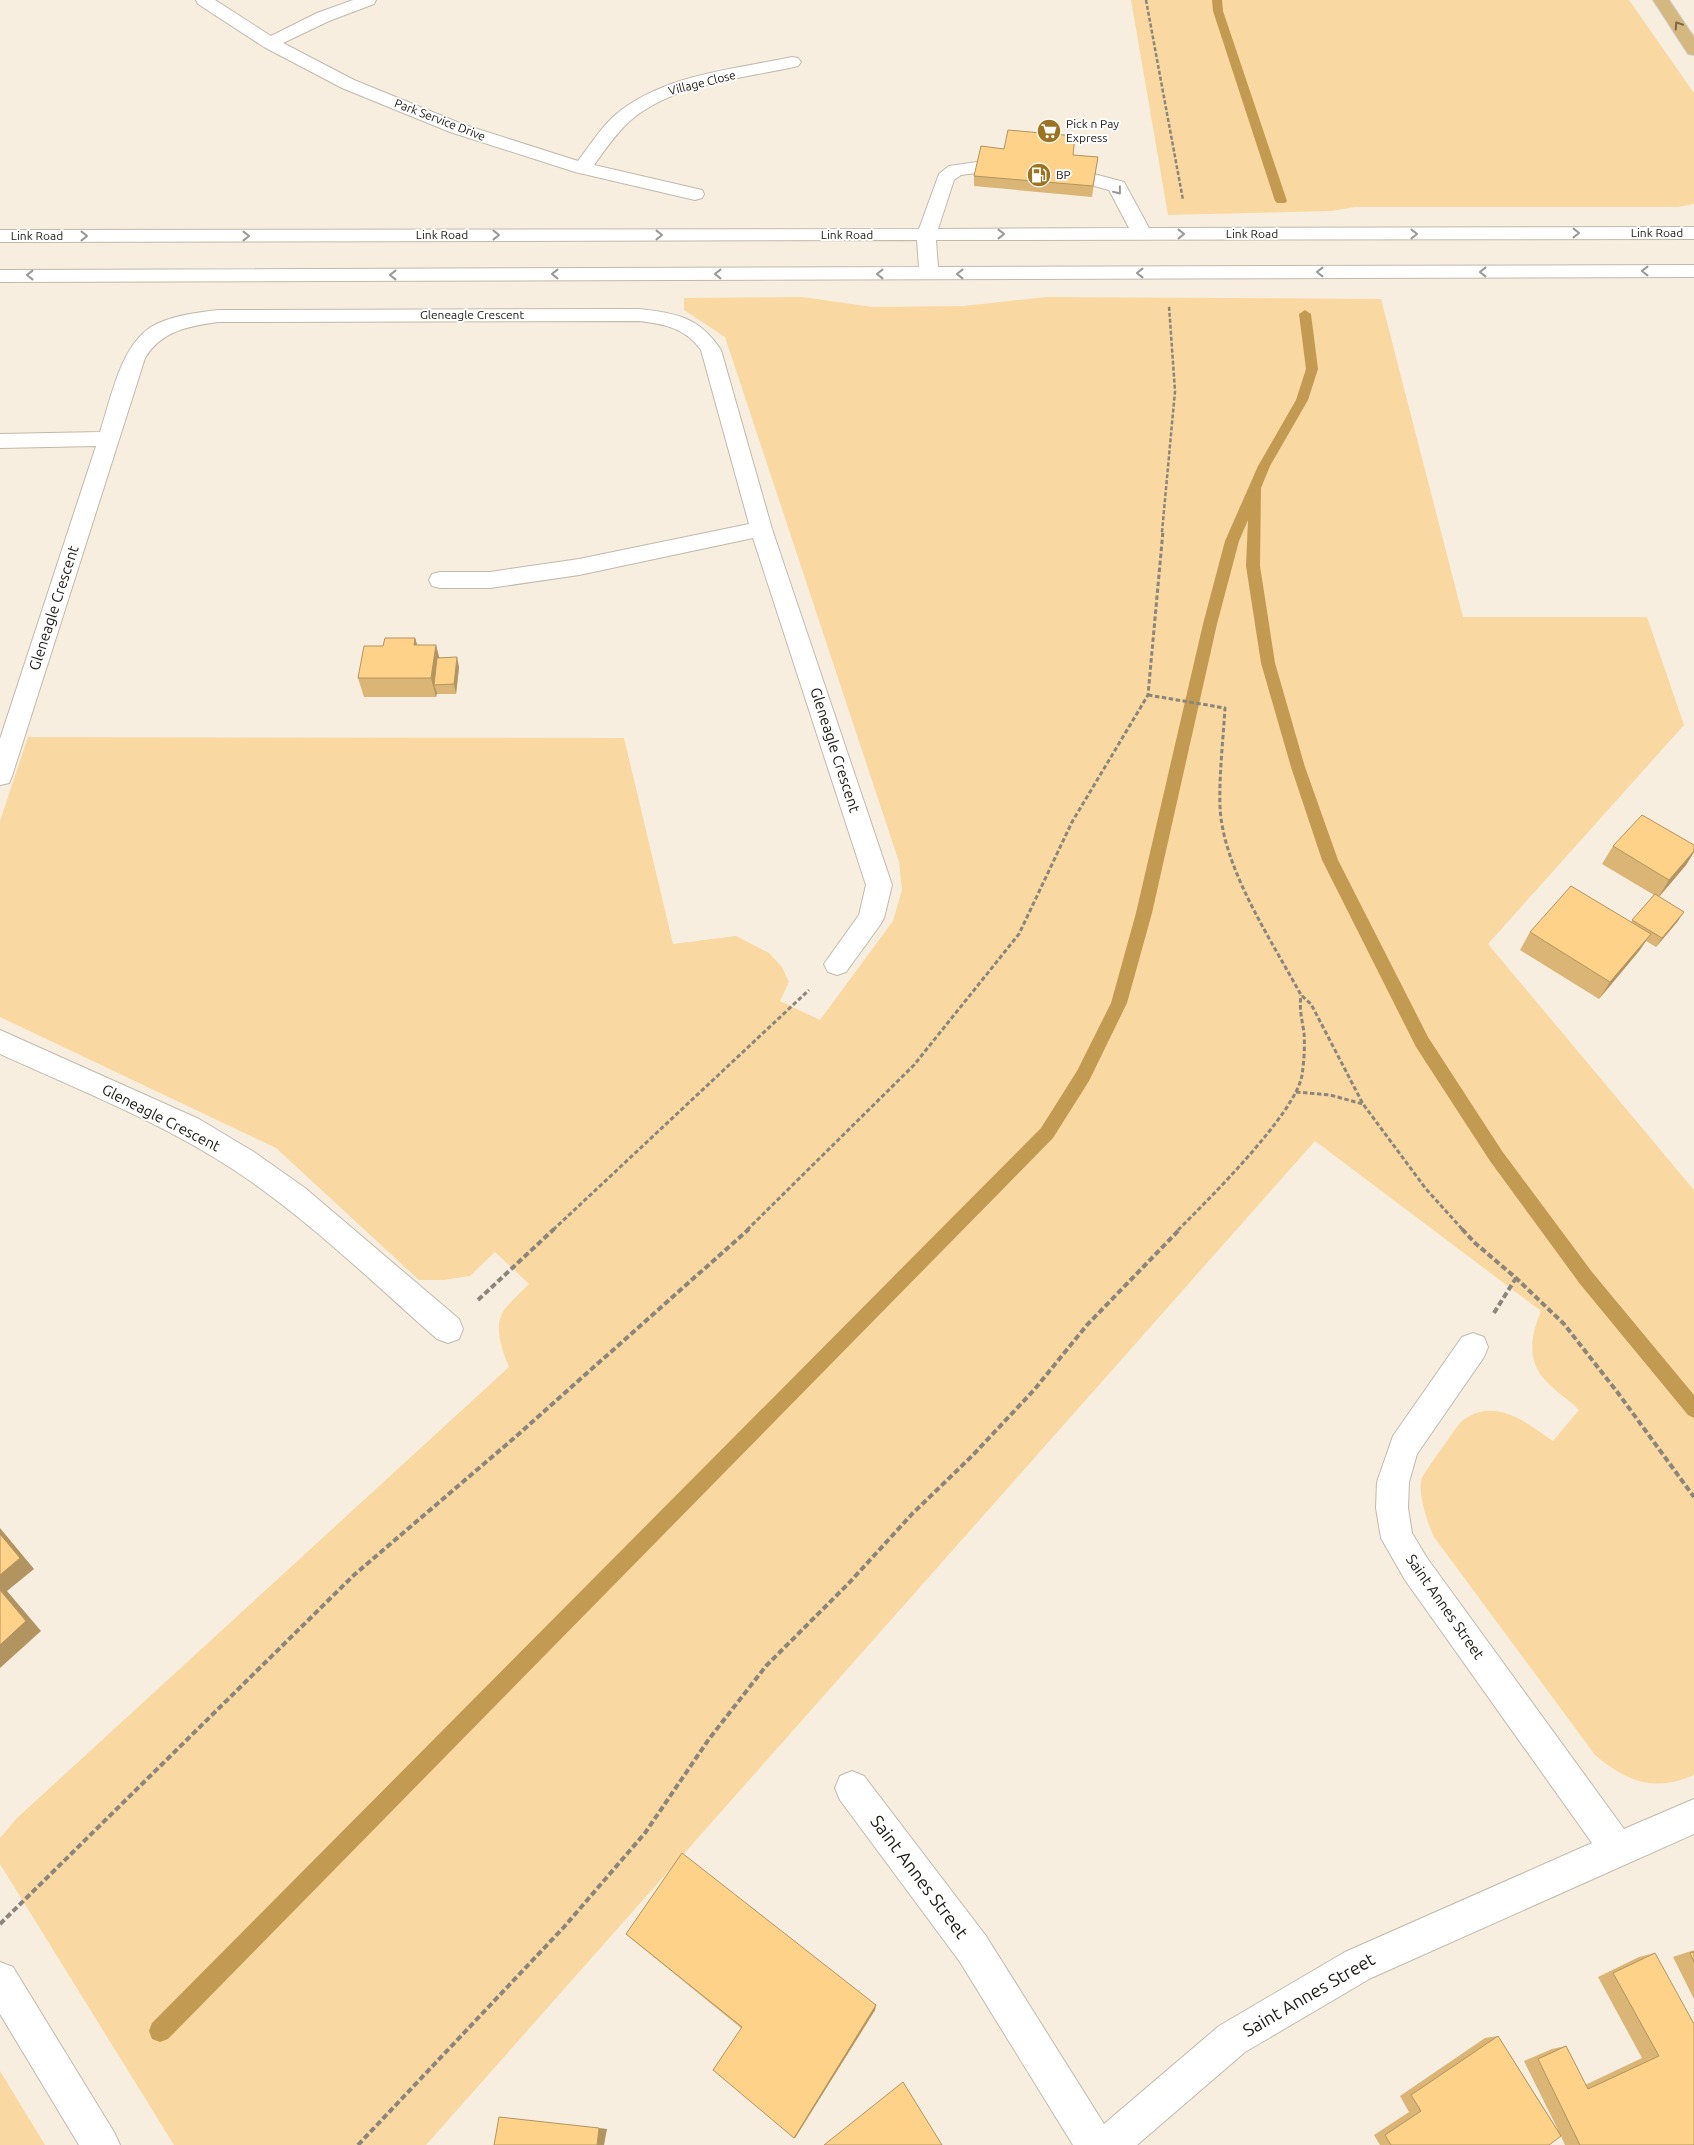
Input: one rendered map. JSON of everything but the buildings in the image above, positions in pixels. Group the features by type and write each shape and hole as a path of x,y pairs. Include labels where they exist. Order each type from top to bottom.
{"main road":[{"path":"1661,0 1694,50"}],"street":[{"name":"Park Service Drive","path":"204,0 270,44 348,84 456,128 582,168 695,194"},
{"path":"270,44 323,17 368,0"},
{"name":"Village Close","path":"582,168 625,116 640,104 684,86 792,62"},
{"path":"929,274 926,234 946,178 956,170 977,168"},
{"path":"1094,180 1117,186 1142,234"},
{"name":"Link Road","path":"0,236 1694,233"},
{"path":"0,276 1694,271"},
{"name":"Gleneagle Crescent","path":"0,776 135,358 141,345 153,334 173,324 218,316 639,315 664,317 691,327 704,338 711,350 761,529 880,885 872,918 837,964"},
{"path":"0,440 109,439"},
{"path":"440,580 490,580 579,567 761,529"},
{"name":"Gleneagle Crescent","path":"0,1041 188,1128 244,1161 295,1197 448,1329"},
{"name":"Saint Annes Street","path":"1473,1347 1404,1447 1393,1482 1392,1508 1397,1538 1416,1569 1618,1850"},
{"name":"Saint Annes Street","path":"852,1788 974,1949 1096,2145"},
{"name":"Saint Annes Street","path":"1108,2145 1232,2039 1358,1964 1694,1816"},
{"path":"0,1980 101,2145"}],"path":[{"path":"1146,0 1183,201"},
{"path":"0,1924 354,1575 513,1439 761,1218 914,1065 1019,934 1072,822 1148,695 1175,391 1168,302"},
{"path":"1148,695 1225,708 1220,808 1227,844 1242,887 1301,995 1311,1004 1364,1104 1426,1189 1469,1236 1564,1324 1694,1497"},
{"path":"448,1329 837,964"},
{"path":"358,2145 564,1927 645,1833 709,1739 766,1666 849,1583 912,1514 972,1456 1034,1390 1087,1325 1192,1216 1273,1127 1296,1092 1302,1076 1304,1034 1299,1006 1301,995"},
{"path":"1296,1092 1341,1096 1364,1104"}],"shaded area":[{"path":"1131,0 1629,0 1694,93 1694,204 1678,207 1355,207 1331,211 1168,215"},
{"path":"802,297 873,307 963,306 1047,297 1381,299 1463,617 1647,617 1684,725 1488,944 1694,1190 1694,1775 1666,1783 1641,1782 1618,1772 1595,1755 1434,1537 1426,1517 1421,1492 1422,1478 1461,1422 1466,1418 1475,1413 1485,1411 1504,1413 1530,1425 1553,1441 1579,1410 1546,1381 1535,1365 1532,1347 1533,1338 1541,1311 1315,1141 426,2145 174,2145 0,1864 0,1838 17,1818 509,1367 500,1338 499,1324 504,1310 529,1284 495,1252 470,1276 444,1280 419,1280 276,1148 0,1017 0,821 28,737 624,738 673,944 736,936 769,953 782,967 789,982 780,1001 820,1020 893,921 902,890 899,862 725,337 684,310 684,298"},
{"path":"0,2071 45,2145 0,2145"}],"waterway":[{"path":"1217,0 1218,11 1281,201"},
{"path":"1255,488 1264,466 1302,400 1312,369 1305,314"},
{"path":"160,2031 1047,1133 1083,1076 1119,1003 1144,913 1210,624 1232,541 1255,488"},
{"path":"1255,488 1253,566 1268,663 1298,767 1330,860 1422,1042 1496,1156 1586,1278 1694,1409"}],"place":[{"name":"Pick n Pay Express","path":"1049,131"},
{"name":"BP","path":"1039,175"}]}
